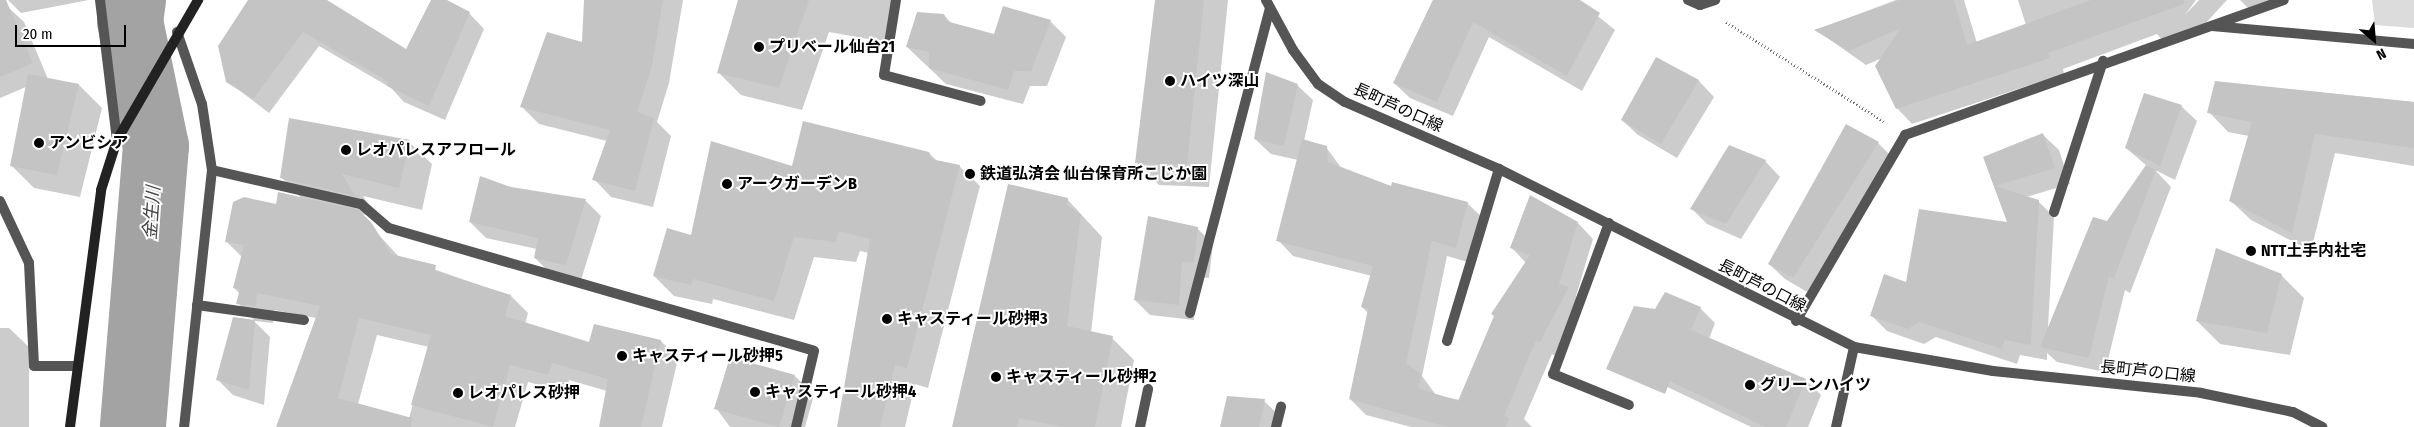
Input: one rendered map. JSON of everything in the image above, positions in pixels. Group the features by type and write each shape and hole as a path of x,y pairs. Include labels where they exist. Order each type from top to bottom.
{"street":[{"path":"100,0 117,140"},
{"path":"70,427 75,366 101,190 117,140 162,56 198,0"},
{"path":"896,0 884,75 981,100"},
{"path":"1688,0 1700,6 1715,0"},
{"path":"1796,321 1905,135 2103,61 2284,0"},
{"path":"1190,313 1268,4"},
{"name":"長町芦の口線","path":"1268,4 1318,84 1345,102 1499,169 1609,223 1796,321 1854,347 1993,371 2201,393 2293,412 2322,427"},
{"path":"2208,26 2414,44"},
{"path":"177,32 202,104 212,170 184,427"},
{"path":"2054,212 2103,61"},
{"path":"1447,341 1499,169"},
{"path":"212,170 361,204 388,228 814,351 796,427"},
{"path":"0,201 29,263 34,366 75,366"},
{"path":"1609,223 1553,374 1629,404"},
{"path":"197,305 304,320"},
{"path":"1836,427 1854,347"},
{"path":"1140,427 1148,389"},
{"path":"1276,427 1281,407"}],"path":[{"path":"1700,6 1905,135"}],"shaded area":[{"path":"2372,0 2414,0 2414,28 2375,25"}],"building":[{"path":"0,0 6,0 33,63 0,77"},
{"path":"248,0 327,0 406,49 431,0 447,0 470,12 429,106 387,86 389,82 303,32 253,99 226,82 218,46"},
{"path":"584,0 663,0 652,66 637,112 654,118 635,191 592,180 610,130 520,107 547,32 582,42"},
{"name":"プリベール仙台21","path":"738,0 809,0 779,88 717,73"},
{"name":"ハイツ深山","path":"1155,0 1204,0 1187,165 1135,163"},
{"path":"1433,0 1580,0 1600,13 1567,76 1473,22 1437,102 1393,83"},
{"path":"1900,0 1954,0 1967,45 2091,0 2184,0 2184,4 2048,53 2050,58 1896,109 1875,66 1901,28 1849,51 1814,30"},
{"path":"1003,6 1051,20 1031,71 1014,71 1008,90 929,68 929,52 906,47 917,12 944,14 946,21 994,34"},
{"path":"1656,57 1699,80 1661,144 1621,120"},
{"path":"1266,72 1298,84 1284,146 1254,139"},
{"name":"アンビシア","path":"28,74 79,84 57,175 10,166"},
{"path":"2215,81 2414,102 2414,148 2315,134 2292,233 2229,201 2252,122 2207,113"},
{"path":"2144,93 2182,105 2160,166 2125,148"},
{"name":"レオパレスアフロール","path":"289,118 410,140 399,188 342,174 355,196 280,178"},
{"path":"803,121 929,152 931,159 960,165 907,368 895,365 880,427 837,427 870,239 839,231 836,242 794,237 774,301 693,279 691,285 653,276 667,228 691,235 711,141 792,166"},
{"path":"1846,124 1879,142 1793,278 1768,264"},
{"path":"2043,133 2055,168 1995,186 2039,200 2031,345 2005,340 2002,349 1919,322 1908,329 1870,316 1884,274 1906,282 1919,209 2007,222 1983,157"},
{"path":"1302,139 1327,146 1328,162 1391,186 1392,182 1468,202 1456,248 1432,241 1406,364 1422,374 1418,388 1458,401 1494,316 1491,314 1530,255 1510,248 1530,195 1578,222 1559,284 1569,287 1540,342 1536,340 1504,416 1509,418 1506,427 1447,427 1349,399 1368,309 1361,307 1373,266 1276,241"},
{"path":"1729,145 1766,160 1726,224 1690,209"},
{"path":"2146,165 2156,170 2114,278 2109,276 2089,358 2040,347 2093,217 2107,221"},
{"path":"480,176 511,187 586,199 566,265 534,258 538,238 469,222"},
{"path":"1008,184 1068,198 1067,205 1081,214 1067,326 1113,336 1095,427 1062,427 1019,418 1017,427 952,427"},
{"path":"278,192 358,210 371,222 391,254 436,265 435,271 511,295 505,316 589,342 594,324 661,340 641,427 599,427 608,379 552,363 548,375 510,365 493,427 411,405 431,335 359,318 338,398 412,418 411,427 276,427 320,306 257,293 256,306 236,304 240,289 233,288 244,245 225,242 233,202 244,197 276,204"},
{"path":"1148,216 1198,227 1194,262 1182,262 1179,305 1134,300"},
{"path":"2216,248 2282,274 2267,333 2196,321"},
{"path":"1665,292 1701,307 1691,330 1806,379 1786,427 1765,427 1670,381 1665,394 1606,369 1634,306 1655,309"},
{"path":"233,317 255,320 249,390 216,380"},
{"name":"キャスティール砂押4","path":"730,357 795,375 779,427 714,409"},
{"path":"1227,396 1265,399 1259,427 1220,427"}],"waterway":[{"name":"金生川","path":"133,0 130,21 156,146 133,427"}],"place":[{"name":"プリベール仙台21","path":"759,47"},
{"name":"ハイツ深山","path":"1170,81"},
{"name":"アンビシア","path":"39,143"},
{"name":"レオパレスアフロール","path":"346,150"},
{"name":"鉄道弘済会 仙台保育所こじか園","path":"970,174"},
{"name":"アークガーデンB","path":"727,184"},
{"name":"NTT土手内社宅","path":"2251,251"},
{"name":"キャスティール砂押3","path":"887,319"},
{"name":"キャスティール砂押5","path":"622,356"},
{"name":"キャスティール砂押2","path":"996,377"},
{"name":"グリーンハイツ","path":"1750,385"},
{"name":"キャスティール砂押4","path":"755,392"},
{"name":"レオパレス砂押","path":"458,393"}]}
